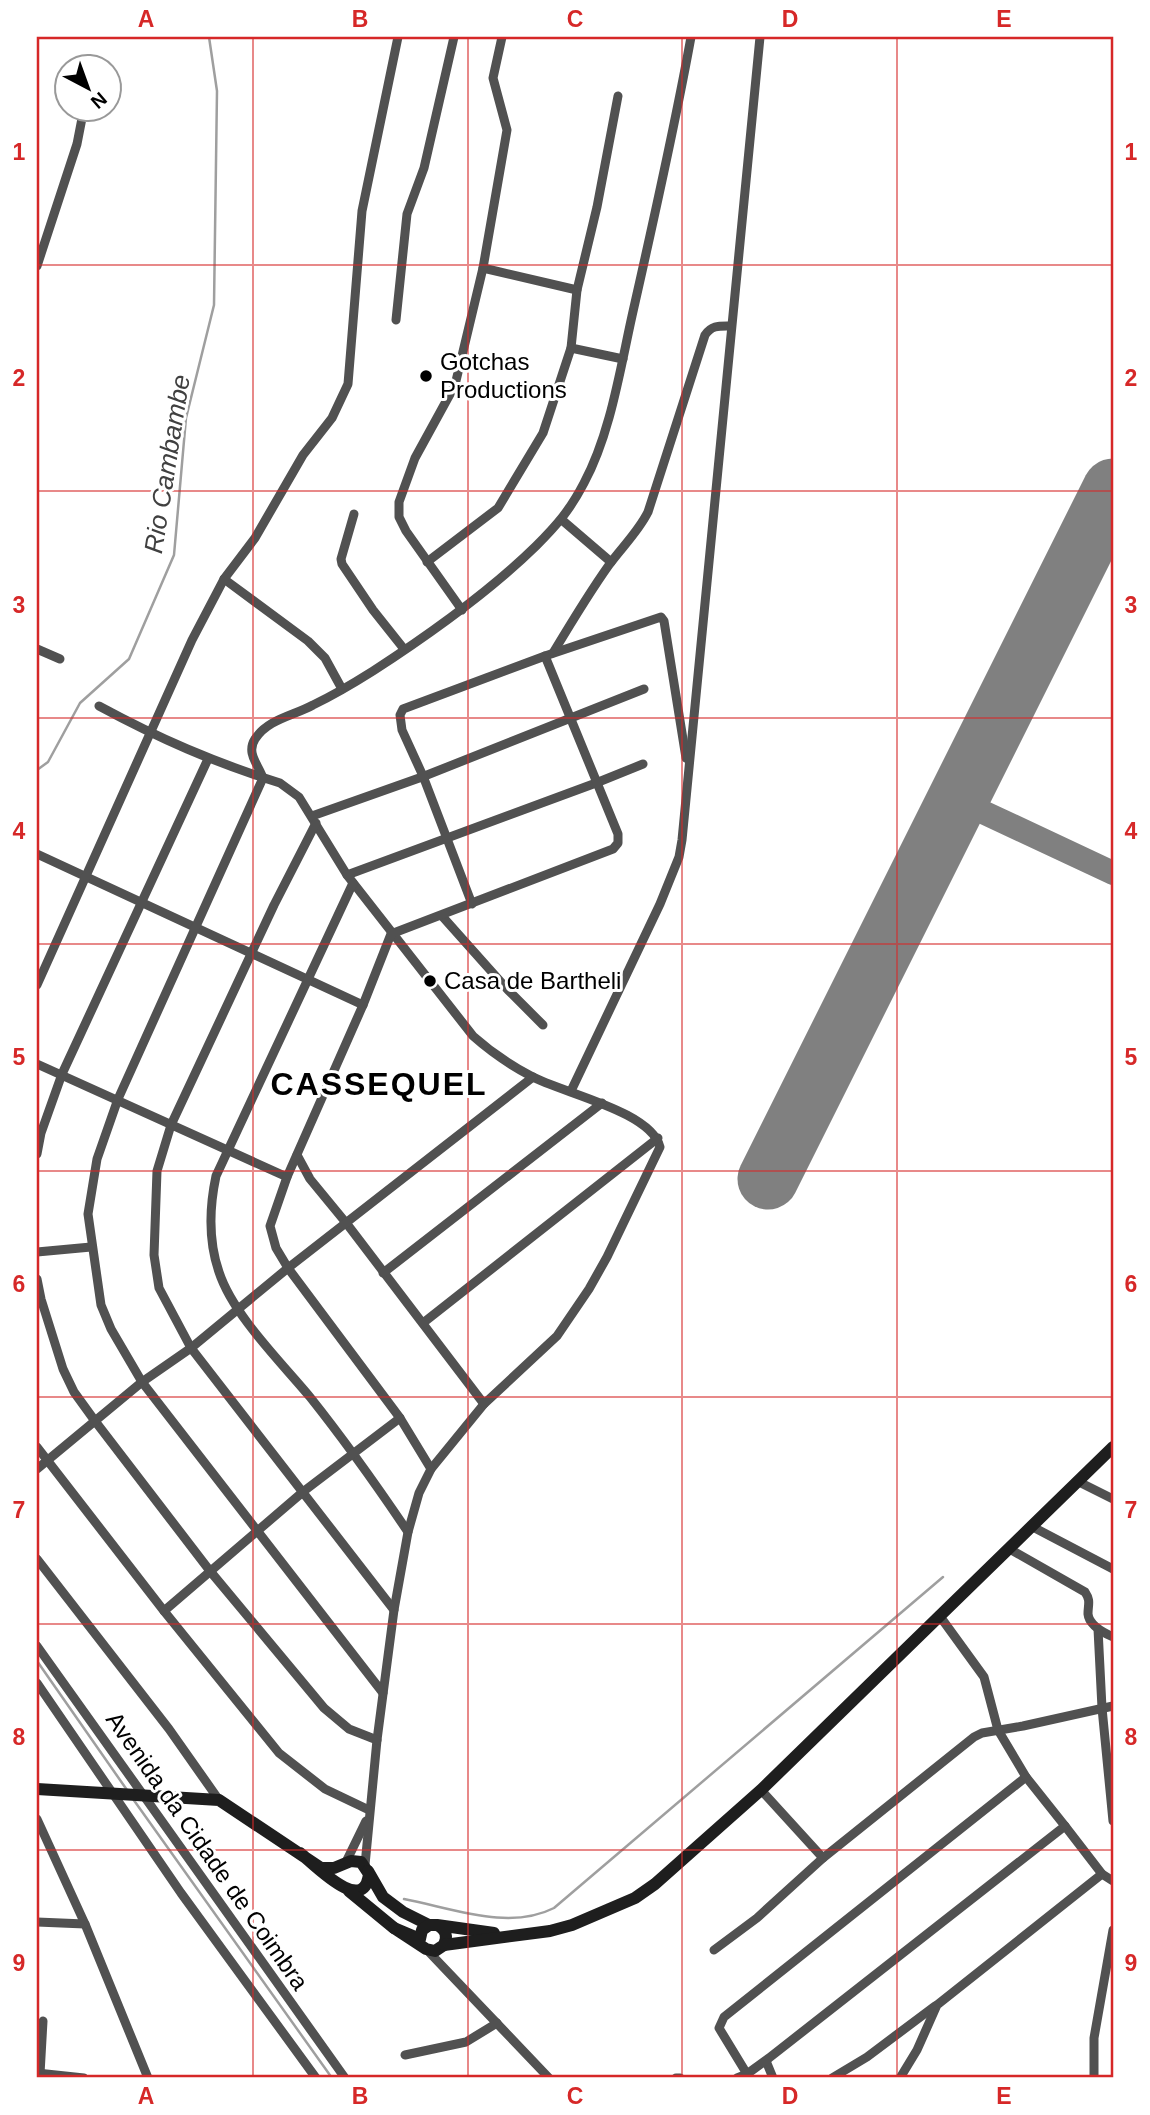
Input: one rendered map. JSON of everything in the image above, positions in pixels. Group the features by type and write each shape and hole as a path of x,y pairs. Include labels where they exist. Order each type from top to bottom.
{"street":[{"path":"37,985 192,640 224,579 255,538 303,455 337,410 348,384 362,211 398,37"},
{"path":"396,320 407,214 424,168 454,37"},
{"path":"462,610 426,562 399,517 399,502 415,457 437,422 455,385 483,268 506,139 504,117 494,78 502,37"},
{"path":"383,1693 142,1382 111,1329 101,1305 88,1214 97,1159 118,1099 263,778 251,753 257,736 274,721 297,714 342,690 462,610 515,567 562,520 585,481 603,437 623,359 671,149 691,37"},
{"path":"572,1091 660,904 677,864 682,840 760,37"},
{"path":"426,562 498,508 543,433 571,348 577,290 618,96"},
{"path":"37,266 77,144 81,122"},
{"path":"483,268 577,290"},
{"path":"549,654 648,512 705,335 715,326 731,327"},
{"path":"571,348 623,359"},
{"path":"354,514 341,559 342,564 404,649"},
{"path":"562,520 611,562"},
{"path":"224,579 308,641 325,658 342,690"},
{"path":"472,904 423,776 402,730 400,716 403,709 549,654 658,617 663,618 688,774"},
{"path":"37,649 60,659"},
{"path":"431,1469 400,1418 288,1268 276,1248 270,1226 297,1155 391,934 612,849 618,843 618,834 571,718 549,654"},
{"path":"394,1610 191,1348 159,1288 153,1255 157,1171 171,1125 314,820 644,689"},
{"path":"99,706 151,734 208,759 289,788 299,797 350,879 473,1035 495,1055 533,1077 602,1103 651,1130 658,1138 660,1147 589,1289 557,1336 484,1404 431,1469 419,1493 408,1532 383,1693 369,1813 366,1867 369,1874 367,1884 359,1891 346,1889"},
{"path":"37,1154 41,1133 62,1074 208,759"},
{"path":"408,1532 355,1455 238,1310 219,1273 211,1236 210,1203 216,1177 350,879 446,838 643,764"},
{"path":"37,854 363,1005"},
{"path":"442,915 508,990 543,1025"},
{"path":"37,1064 288,1177"},
{"path":"37,1469 142,1382 191,1348 288,1268 533,1077"},
{"path":"383,1273 602,1103"},
{"path":"423,1323 658,1138"},
{"path":"297,1155 310,1179 484,1404"},
{"path":"37,1252 91,1247"},
{"path":"37,1279 47,1322 63,1369 74,1392 95,1421 210,1571 324,1708 349,1729 377,1740"},
{"path":"164,1611 304,1492 400,1418"},
{"path":"37,1447 164,1611 279,1753 325,1789 369,1813"},
{"path":"300,1853 394,1928 437,1948 550,1931 605,1913 655,1884 761,1790 1113,1447"},
{"path":"1077,1480 1113,1499"},
{"path":"1031,1526 1113,1569"},
{"path":"1008,1548 1085,1592 1090,1603 1088,1616 1098,1629 1113,1637"},
{"path":"37,1559 169,1729 219,1800 321,1868 356,1860 366,1867 383,1897 403,1912 446,1933 437,1948"},
{"path":"939,1615 984,1677 998,1730 1026,1777 1102,1874 1113,1881"},
{"path":"1098,1629 1102,1708 1113,1821"},
{"name":"Avenida da Cidade de Coimbra","path":"37,1646 345,2078"},
{"name":"Avenida da Cidade de Coimbra","path":"37,1683 116,1793 181,1893 316,2078"},
{"path":"715,1950 757,1918 823,1857 974,1737 1113,1706"},
{"path":"747,2074 719,2028 724,2017 1026,1777"},
{"path":"37,1789 219,1800"},
{"path":"761,1790 823,1857"},
{"path":"346,1889 338,1875 369,1813"},
{"path":"37,1819 85,1924 148,2078"},
{"path":"737,2078 766,2061 1065,1826"},
{"path":"832,2078 867,2057 937,2005 1102,1874"},
{"path":"37,1922 85,1924"},
{"path":"394,1928 420,1939 422,1930 433,1925 493,1933 550,1931"},
{"path":"1094,2078 1094,2038 1113,1930"},
{"path":"437,1948 453,1976 549,2078"},
{"path":"900,2078 917,2050 937,2005"},
{"path":"43,2021 38,2074 84,2078"},
{"path":"405,2055 467,2042 497,2023"},
{"path":"766,2061 774,2078"}],"waterway":[{"name":"Rio Cambambe","path":"37,770 48,762 80,703 129,659 174,555 186,418 214,305 217,91 209,37"},
{"path":"404,1899 499,1918 537,1915 554,1908 943,1577"},
{"path":"37,1661 127,1790"},
{"path":"133,1799 332,2078"}],"taxiway":[{"path":"957,800 1113,873"}],"runway":[{"path":"768,1179 1113,489"}],"place":[{"name":"Gotchas Productions","path":"426,376"},
{"name":"Casa de Bartheli","path":"430,981"}],"district":[{"name":"CASSEQUEL","path":"379,1084"}]}
